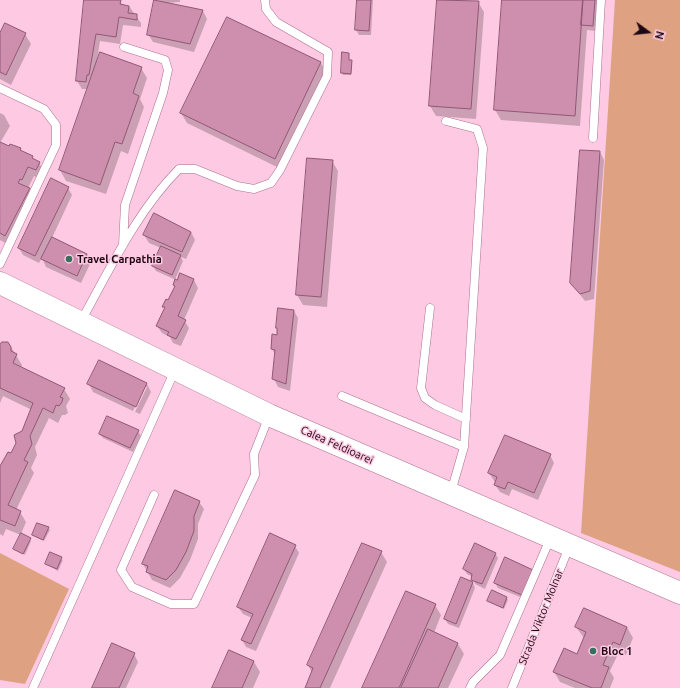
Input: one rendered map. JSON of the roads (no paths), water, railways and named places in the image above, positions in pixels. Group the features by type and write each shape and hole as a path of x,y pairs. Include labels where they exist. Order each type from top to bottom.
{"main road":[{"name":"Calea Feldioarei","path":"0,283 80,324 269,415 680,594"}],"lane":[{"path":"80,324 123,245 163,185 179,169 194,169 237,186 254,189 271,183 280,170 327,76 328,52 276,22 266,9 265,0"},
{"path":"593,138 601,0"},
{"path":"123,245 125,205 163,93 168,70 165,60 124,47"},
{"path":"0,88 44,109 56,125 56,145 0,264"},
{"path":"446,121 477,129 483,148 464,447 450,495"},
{"path":"430,308 421,388 425,398 434,405 466,419"},
{"path":"33,688 175,370"},
{"path":"342,396 464,447"},
{"path":"154,495 121,570 132,587 171,604 194,604 255,475 254,454 269,415"},
{"path":"470,688 473,682 500,655 560,542"},
{"name":"Strada Viktor Molnar","path":"512,688 560,542"}],"place":[{"name":"Travel Carpathia","path":"69,259"},
{"name":"Bloc 1","path":"593,651"}]}
